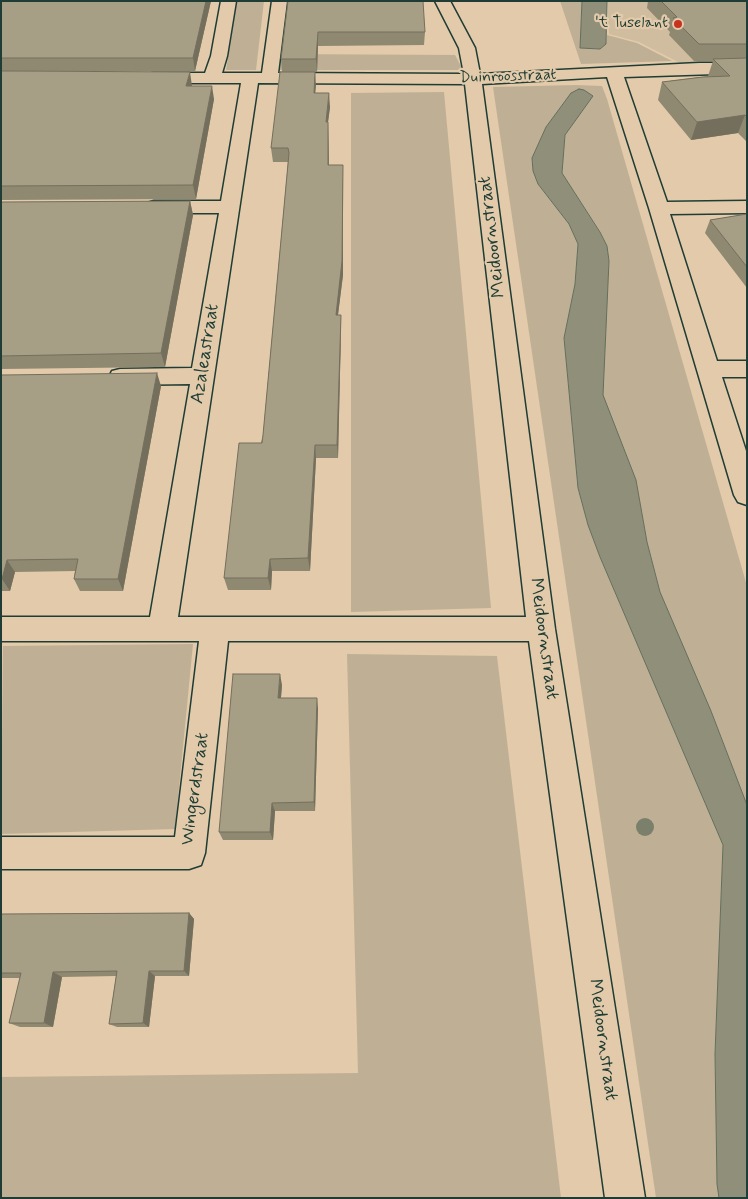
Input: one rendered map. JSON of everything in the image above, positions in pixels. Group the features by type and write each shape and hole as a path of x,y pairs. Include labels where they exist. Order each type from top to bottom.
{"street":[{"path":"212,78 219,56 229,1"},
{"path":"259,79 280,1"},
{"name":"Meidoornstraat","path":"442,1 467,48 474,79 541,628 625,1198"},
{"name":"Duinroosstraat","path":"141,78 474,79 699,68 747,68"},
{"path":"614,73 659,208 747,495"},
{"name":"Azaleastraat","path":"162,629 230,207 259,79"},
{"path":"138,208 230,207"},
{"path":"659,208 747,207"},
{"path":"709,369 747,369"},
{"path":"104,378 202,376"},
{"path":"1,629 541,628"},
{"name":"Wingerdstraat","path":"1,854 189,853 215,629"}],"shaded area":[{"path":"237,1 264,1 256,70 226,70"},
{"path":"560,1 582,1 580,48 600,49 606,44 607,35 637,43 672,61 581,64"},
{"path":"582,1 607,1 606,44 600,49 580,48"},
{"name":"'t Tuselant","path":"607,1 747,1 747,62 680,63 639,42 609,34"},
{"path":"279,54 455,55 463,70 277,70"},
{"path":"602,86 607,99 747,586 747,805 711,711 660,592 647,542 636,480 602,395 609,261 607,246 600,231 562,173 565,135 593,96 571,94 546,127 532,158 533,171 538,184 569,224 578,244 575,284 564,338 578,488 588,525 600,557 723,845 715,1054 717,1184 719,1198 656,1198 493,87"},
{"path":"579,89 593,96 565,135 562,173 607,246 609,261 603,395 636,480 647,542 660,592 711,711 747,805 747,1198 719,1198 717,1184 715,1054 723,845 600,557 588,525 578,488 564,338 575,284 578,244 569,224 538,184 533,171 532,158 546,127 571,93"},
{"path":"444,92 491,608 351,612 351,93"},
{"path":"193,644 175,829 1,834 3,646"},
{"path":"347,654 497,656 561,1198 1,1198 1,1077 358,1073"}],"building":[{"path":"1,1 206,1 193,58 1,58"},
{"path":"288,1 423,1 425,32 318,32 316,59 281,59"},
{"path":"661,1 747,1 747,44 699,44 673,18 677,17"},
{"path":"747,58 747,117 745,115 697,122 662,82 730,76 713,59"},
{"path":"1,71 190,72 186,86 212,86 193,185 1,186"},
{"path":"280,72 315,72 314,93 329,93 326,122 328,122 328,165 343,165 342,261 336,315 341,315 337,445 315,445 308,558 270,559 268,578 224,578 239,443 262,443 263,435 289,153 288,148 271,148"},
{"path":"190,201 161,353 1,356 1,202"},
{"path":"747,214 747,267 710,220"},
{"path":"157,373 118,579 74,579 78,559 7,560 1,579 1,375"},
{"path":"233,674 280,674 278,698 317,698 314,802 272,803 270,832 219,832"},
{"path":"189,913 184,971 149,971 143,1023 109,1024 117,971 53,972 44,1023 9,1023 21,973 1,973 1,914"}],"place":[{"name":"'t Tuselant","path":"678,24"}]}
